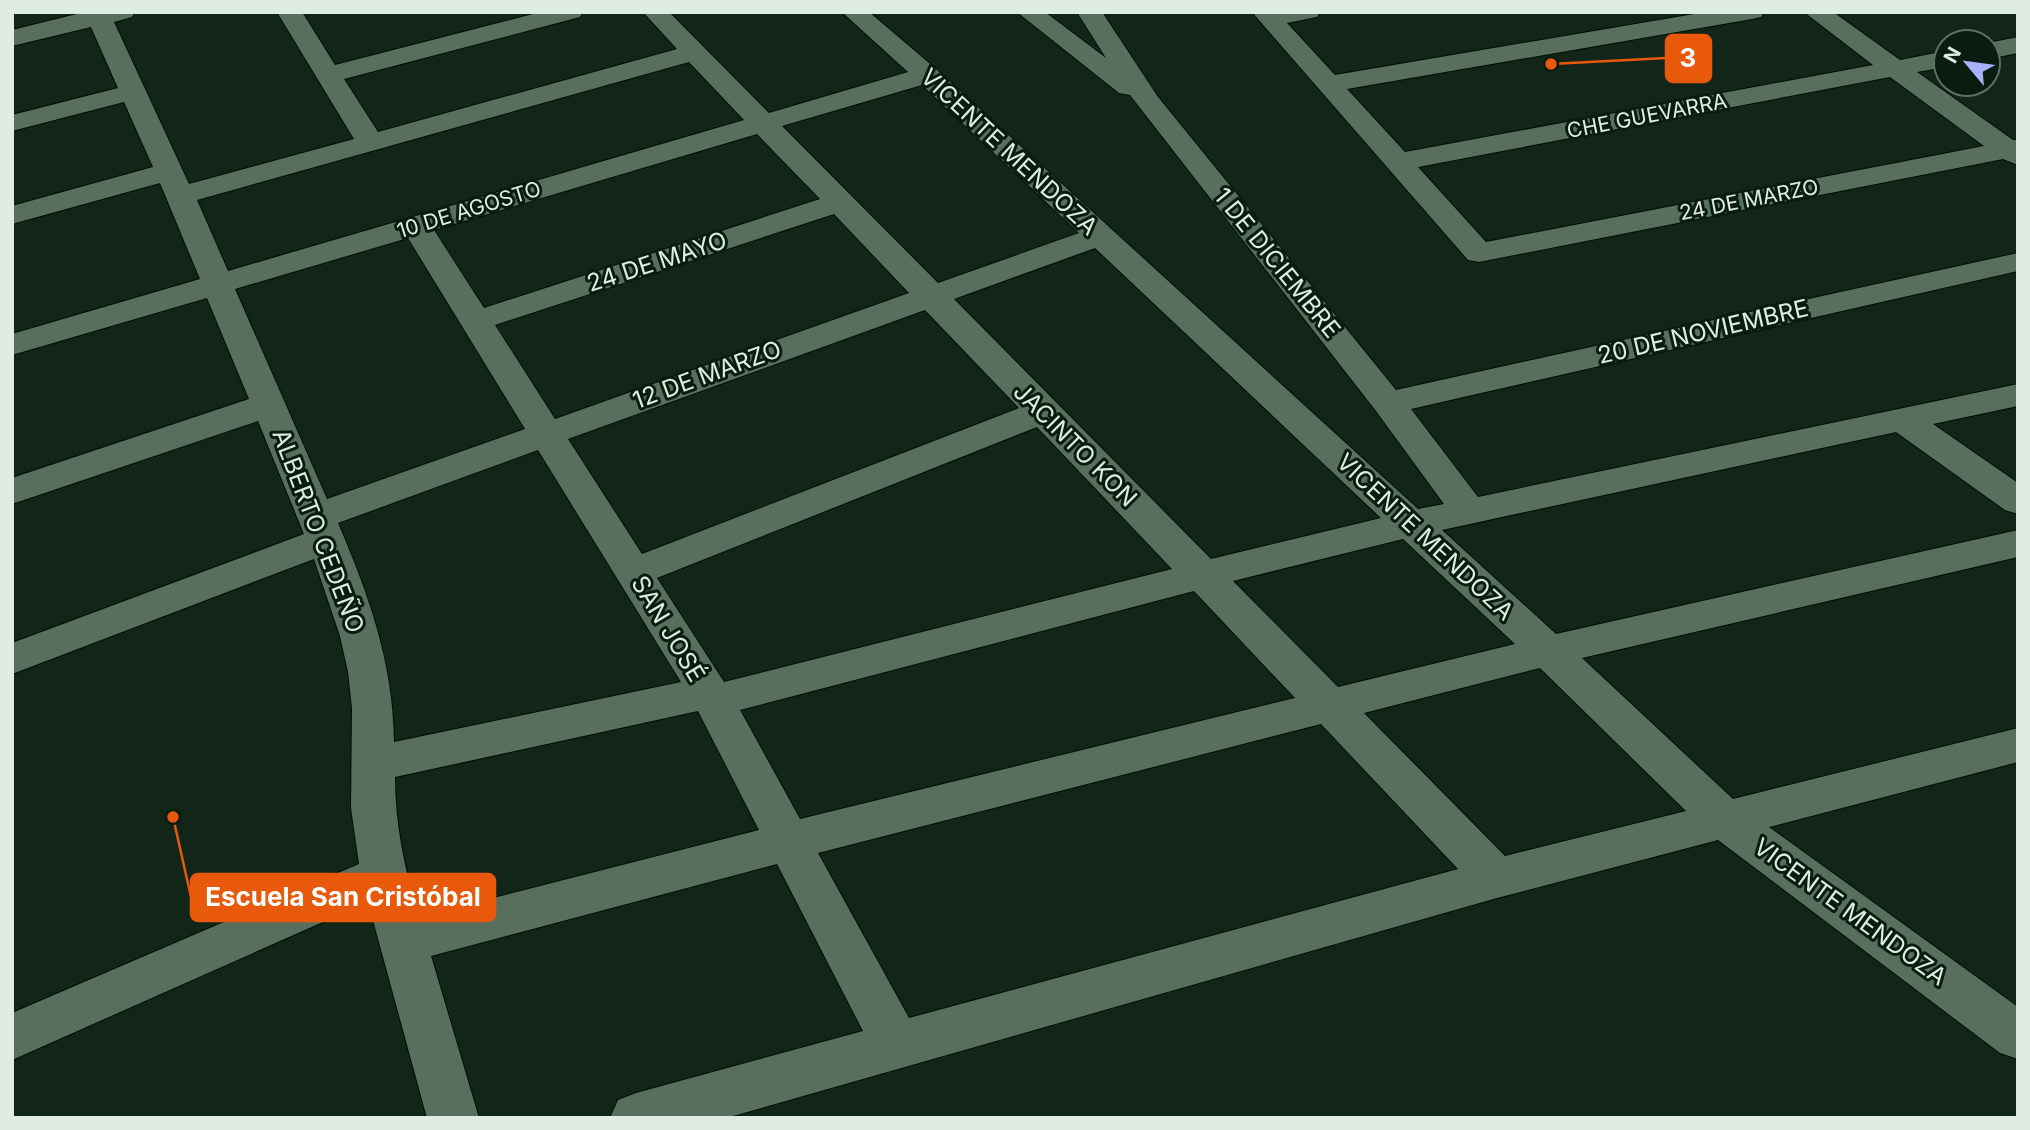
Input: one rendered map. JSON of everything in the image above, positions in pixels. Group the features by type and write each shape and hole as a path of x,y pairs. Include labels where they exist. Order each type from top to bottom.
{"street":[{"path":"329,75 571,12"},
{"name":"JACINTO KON","path":"655,12 1497,878"},
{"name":"VICENTE MENDOZA","path":"854,12 927,75 1548,651 1725,820 2018,1035"},
{"path":"1029,12 1111,65"},
{"name":"1 DE DICIEMBRE","path":"1089,12 1111,65 1148,103 1388,403 1469,511"},
{"path":"1266,15 1308,12"},
{"path":"1328,84 1752,12"},
{"path":"1816,12 2014,152"},
{"path":"295,13 370,142"},
{"path":"12,38 107,14"},
{"name":"ALBERTO CEDEÑO","path":"107,14 132,92 321,529 360,636 369,672 373,708 373,808 383,874 453,1118"},
{"path":"1266,15 1399,162"},
{"path":"12,215 370,142 694,52"},
{"name":"CHE GUEVARRA","path":"1399,162 1932,62"},
{"name":"10 DE AGOSTO","path":"12,345 927,75"},
{"path":"12,122 132,92"},
{"name":"24 DE MARZO","path":"1399,162 1479,253 2014,152"},
{"name":"24 DE MAYO","path":"475,321 839,202"},
{"name":"SAN JOSÉ","path":"416,226 711,697 897,1045"},
{"name":"12 DE MARZO","path":"12,659 546,433 1100,236"},
{"name":"20 DE NOVIEMBRE","path":"1388,403 2018,262"},
{"path":"373,764 711,697 1411,524 2018,395"},
{"path":"12,491 268,405"},
{"path":"632,572 1043,412"},
{"path":"1903,420 2018,501"},
{"path":"403,942 790,841 1548,651 2018,543"},
{"path":"636,1118 1497,878 2018,745"},
{"path":"12,1037 383,874"}],"place":[{"name":"3","path":"1551,64"},
{"name":"Escuela San Cristóbal","path":"173,817"}]}
